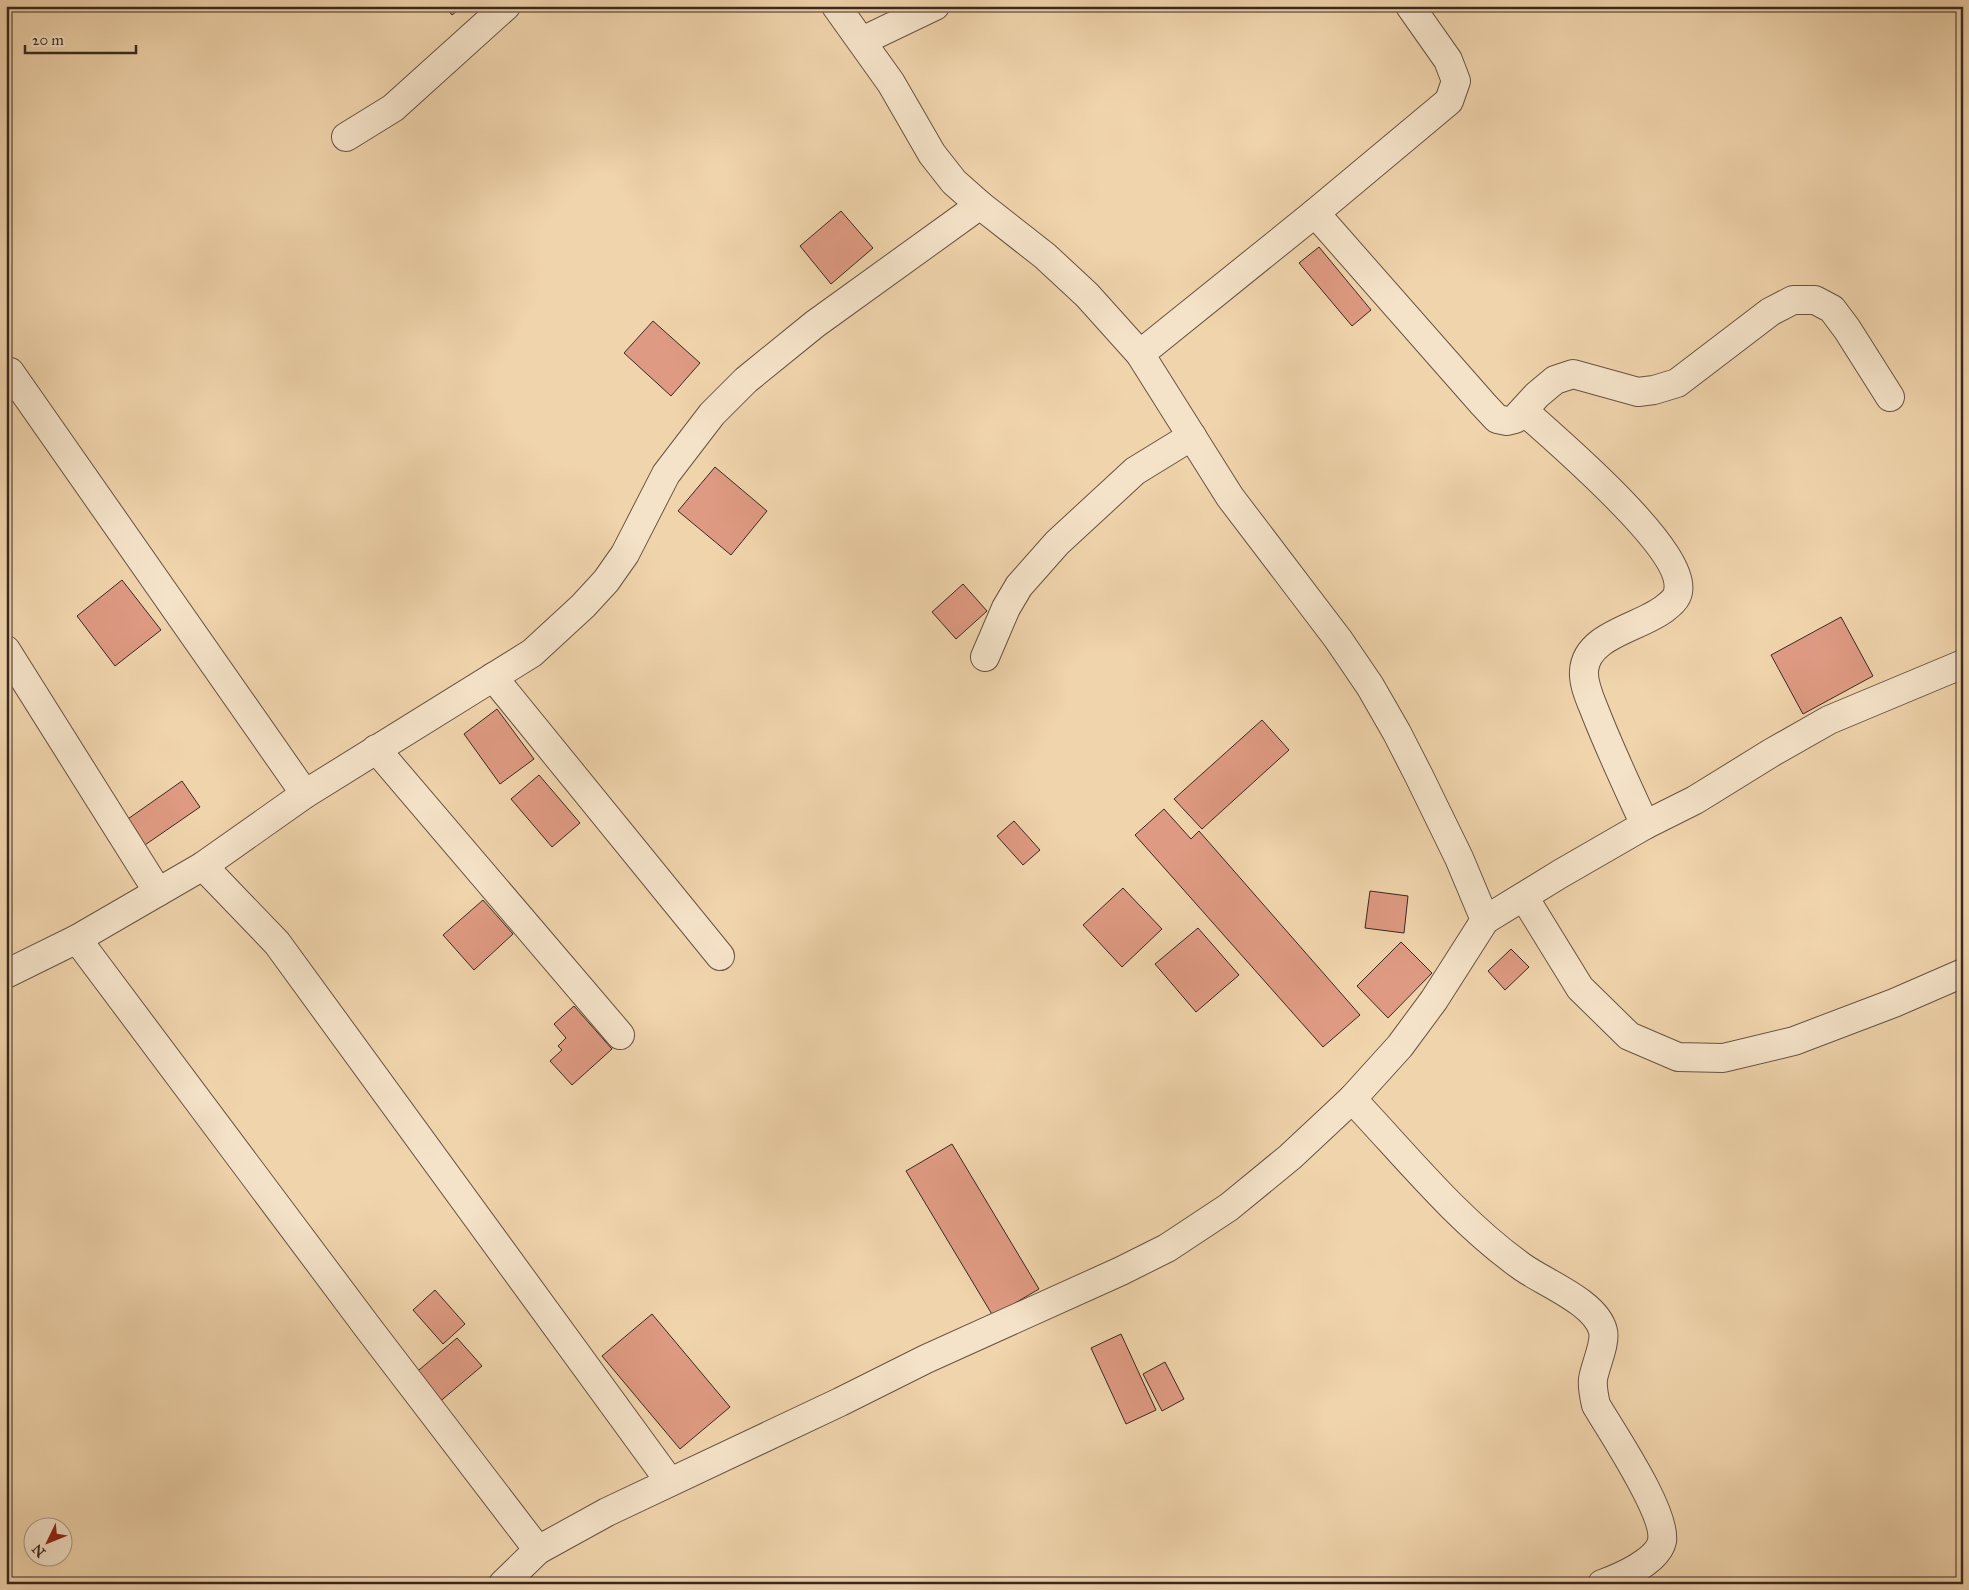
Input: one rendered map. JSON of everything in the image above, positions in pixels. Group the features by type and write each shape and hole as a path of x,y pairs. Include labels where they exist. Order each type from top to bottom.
{"street":[{"path":"346,137 393,108 506,6"},
{"path":"836,6 891,83 932,154 954,182 1045,256 1087,295 1140,354 1230,497 1338,639 1370,686 1419,776 1459,858 1485,920"},
{"path":"862,41 935,6"},
{"path":"1140,354 1315,213 1448,101 1456,81 1448,60 1410,6"},
{"path":"6,974 78,939 202,866 304,794 532,653 583,606 606,581 626,554 666,474 712,414 746,380 815,324 980,205"},
{"path":"1315,213 1482,404 1497,418 1507,422 1515,419 1537,395 1555,380 1573,374 1638,392 1654,390 1677,383 1770,312 1793,300 1815,300 1832,309 1847,329 1890,397"},
{"path":"10,372 304,794"},
{"path":"1524,410 1601,482 1640,522 1669,559 1677,579 1678,593 1671,604 1654,617 1601,641 1588,654 1584,671 1587,692 1645,825"},
{"path":"985,657 1006,608 1020,586 1057,542 1136,470 1192,436"},
{"path":"6,650 158,892"},
{"path":"504,1584 538,1550 607,1512 926,1359 1121,1271 1166,1248 1229,1207 1290,1156 1352,1099 1400,1046 1434,1000 1485,920 1560,874 1645,825 1695,800 1770,753 1829,720 1963,664"},
{"path":"494,677 720,956"},
{"path":"376,749 620,1035"},
{"path":"202,866 277,943 670,1482"},
{"path":"1524,897 1580,988 1629,1036 1678,1057 1723,1058 1794,1041 1894,1003 1963,973"},
{"path":"78,939 369,1329 538,1550"},
{"path":"1352,1099 1477,1231 1522,1267 1581,1303 1594,1316 1604,1332 1599,1359 1593,1377 1592,1389 1596,1405 1651,1500 1662,1529 1662,1542 1655,1555 1638,1567 1605,1583"}],"building":[{"path":"444,6 463,6 452,15"},
{"path":"841,211 873,248 831,284 800,246"},
{"path":"1319,247 1371,310 1352,326 1299,263"},
{"path":"653,321 700,363 671,396 624,353"},
{"path":"715,467 767,511 731,555 678,511"},
{"path":"122,580 161,630 115,666 77,616"},
{"path":"963,584 987,611 956,639 932,612"},
{"path":"1841,617 1873,676 1803,714 1771,655"},
{"path":"497,709 534,759 500,784 464,734"},
{"path":"1262,720 1289,750 1202,829 1174,799"},
{"path":"539,775 580,823 552,847 511,799"},
{"path":"182,781 200,807 142,847 125,821"},
{"path":"1164,809 1191,839 1199,831 1360,1015 1323,1047 1135,835"},
{"path":"1014,821 1040,850 1023,865 997,836"},
{"path":"1123,888 1162,929 1122,967 1083,925"},
{"path":"1370,891 1408,896 1404,933 1365,928"},
{"path":"483,900 513,934 474,970 443,935"},
{"path":"1198,928 1239,975 1196,1012 1155,964"},
{"path":"1401,942 1432,973 1388,1018 1357,986"},
{"path":"1511,949 1529,967 1505,990 1488,971"},
{"path":"574,1006 612,1049 572,1085 550,1061 562,1050 558,1046 566,1038 554,1024"},
{"path":"952,1144 1039,1289 993,1316 906,1171"},
{"path":"435,1290 465,1324 443,1344 413,1310"},
{"path":"652,1314 730,1407 680,1449 602,1356"},
{"path":"1121,1334 1156,1410 1126,1424 1091,1348"},
{"path":"457,1338 482,1366 437,1404 413,1375"},
{"path":"1165,1362 1184,1399 1162,1411 1143,1374"}]}
